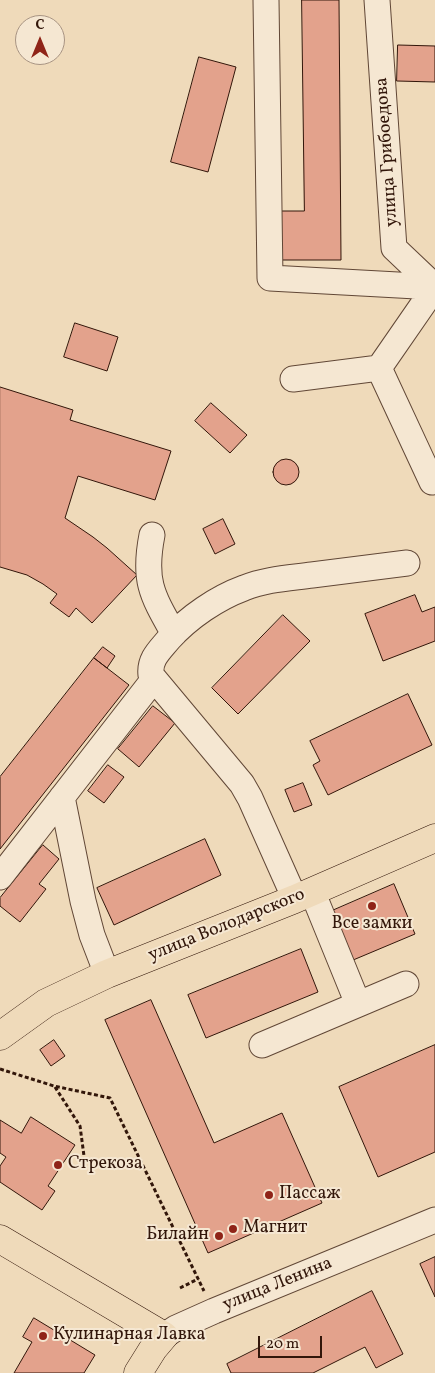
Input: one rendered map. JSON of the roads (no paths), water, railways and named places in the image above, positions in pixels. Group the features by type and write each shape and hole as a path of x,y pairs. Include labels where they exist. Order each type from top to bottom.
{"main road":[{"name":"улица Володарского","path":"0,1036 46,1003 108,974 433,844"},
{"path":"0,1239 164,1336"},
{"name":"улица Ленина","path":"138,1373 164,1336"}],"street":[{"path":"266,0 270,278 435,287"},
{"name":"улица Грибоедова","path":"377,0 394,248 435,287"},
{"path":"293,379 379,368 435,287"},
{"path":"379,368 432,482"},
{"path":"152,535 148,559 151,589 158,606 174,634"},
{"path":"358,1004 303,895 242,784 154,679 150,669 155,655 174,634 211,604 245,588 281,579 407,562"},
{"path":"0,877 154,679"},
{"path":"62,797 83,901 92,935 108,974"},
{"path":"262,1045 406,984"},
{"name":"улица Ленина","path":"164,1336 176,1328 214,1311 435,1220"}],"place":[{"name":"Все замки","path":"372,906"},
{"name":"Стрекоза","path":"58,1165"},
{"name":"Пассаж","path":"269,1195"},
{"name":"Магнит","path":"233,1229"},
{"name":"Билайн","path":"219,1236"},
{"name":"Кулинарная Лавка","path":"43,1336"}]}
